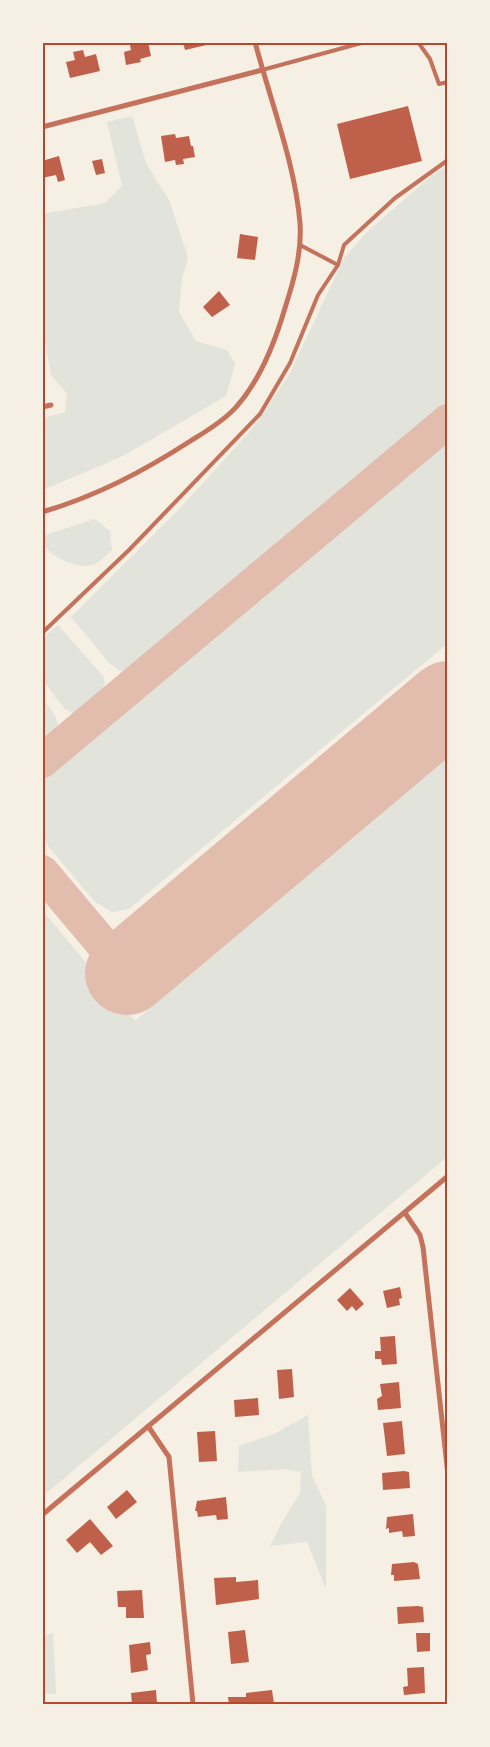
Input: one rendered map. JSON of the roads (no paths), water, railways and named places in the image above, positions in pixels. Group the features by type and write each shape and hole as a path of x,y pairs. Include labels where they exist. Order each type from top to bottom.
{"street":[{"path":"42,512 101,492 125,480 203,433 237,407 255,380 270,349 295,277 300,245 300,222 292,175 255,42"},
{"path":"42,127 262,70"},
{"path":"42,407 52,405"},
{"path":"42,1515 448,1176"},
{"path":"405,1213 420,1235 423,1247 448,1475"},
{"path":"148,1426 169,1457 193,1704"}],"lane":[{"path":"262,70 365,42"},
{"path":"420,43 430,59 439,84 448,82"},
{"path":"42,633 129,550 260,414 290,363 318,296 338,265 344,245 396,198 430,171 448,160"},
{"path":"300,245 338,265"}]}
